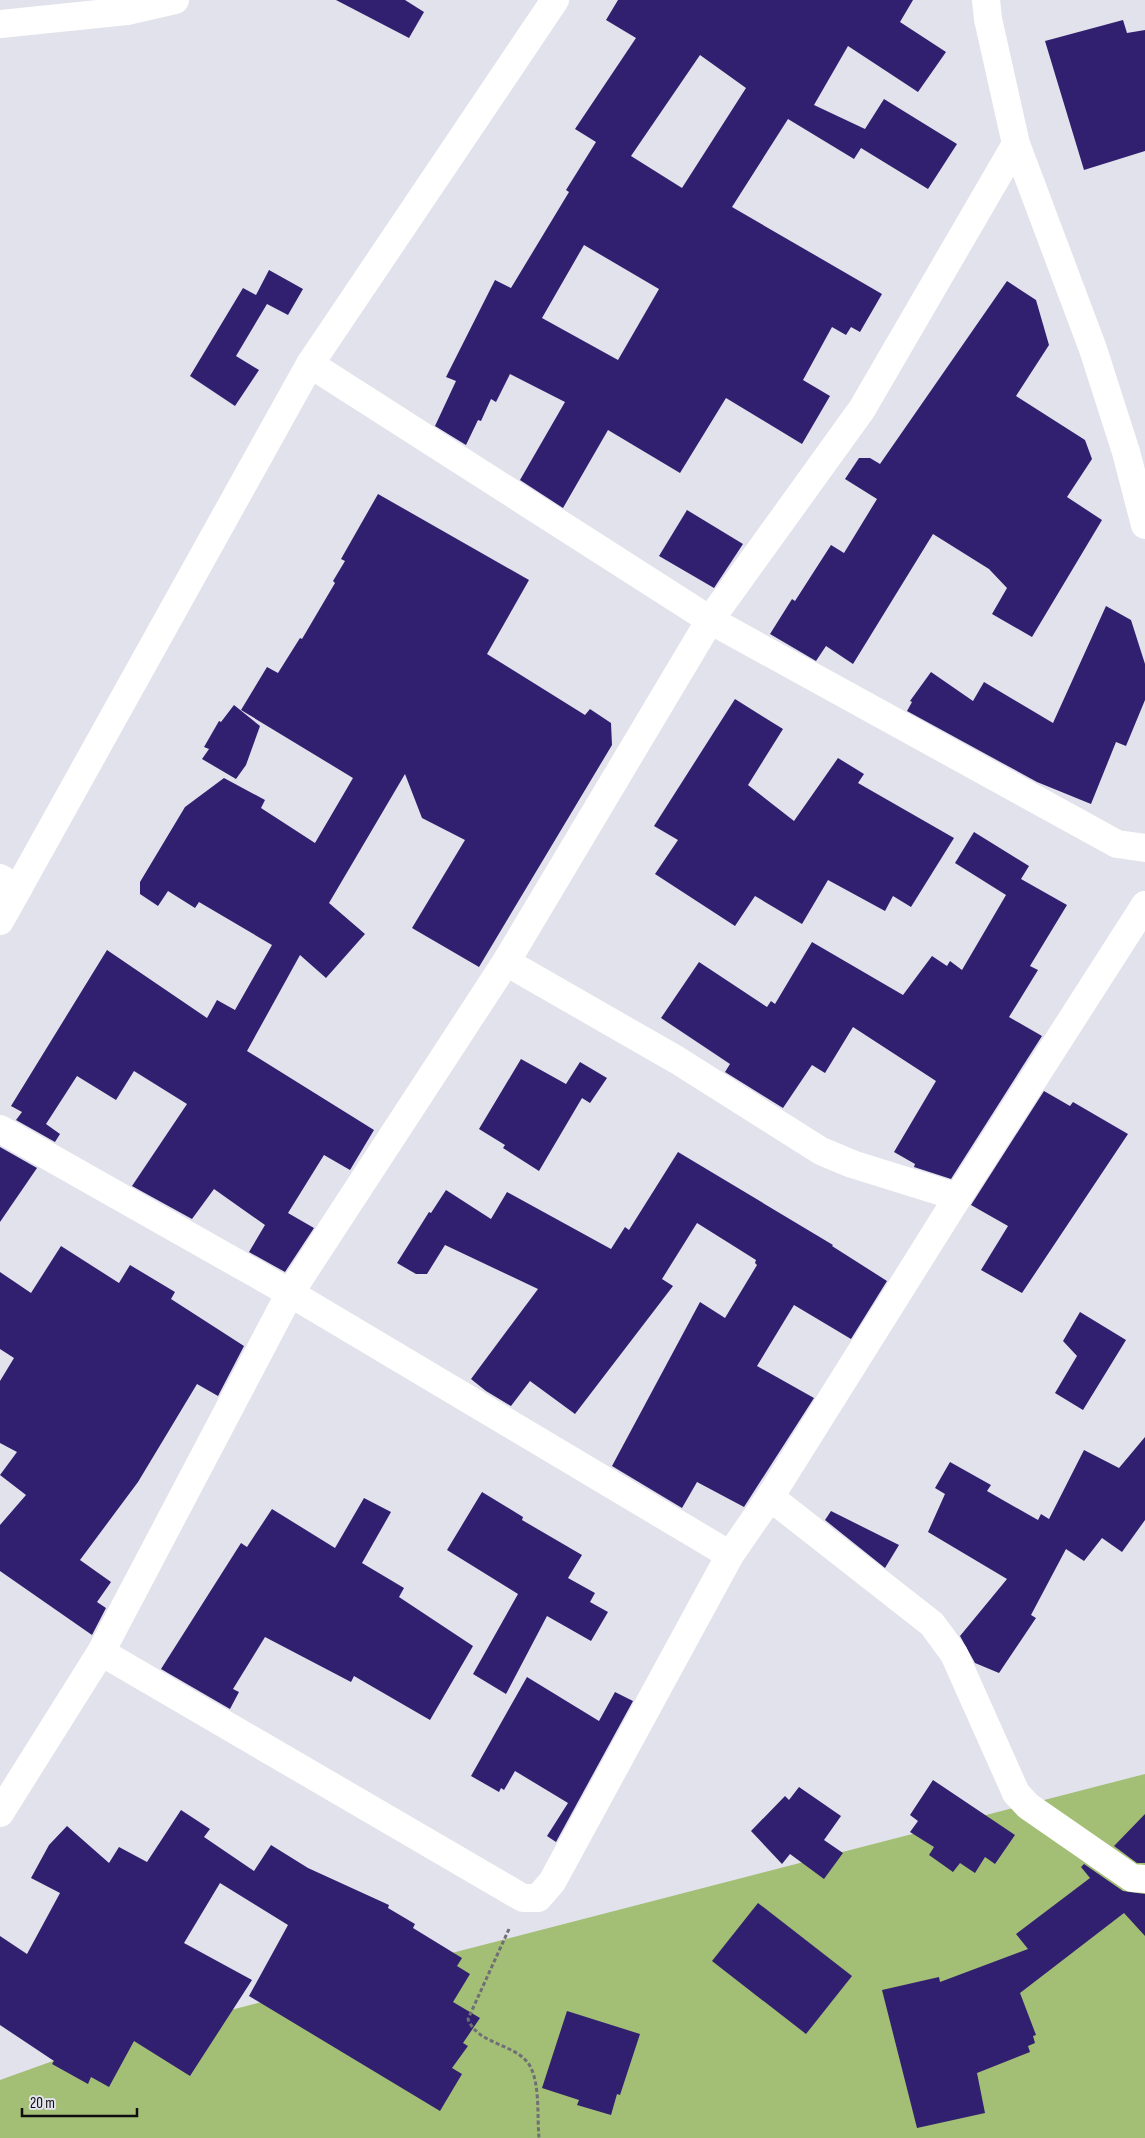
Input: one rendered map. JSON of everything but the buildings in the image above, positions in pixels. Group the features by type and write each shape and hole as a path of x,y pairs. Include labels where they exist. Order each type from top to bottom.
{"street":[{"path":"0,24 175,0"},
{"path":"0,921 9,884 310,364 555,0"},
{"path":"986,0 988,19 1016,144 1093,349 1126,452 1145,525"},
{"path":"0,1813 101,1652 290,1293 506,962 710,620 862,409 1016,144"},
{"path":"310,364 710,620 1117,844 1145,848"},
{"path":"101,1652 523,1898 538,1898 552,1882 730,1555 770,1497 958,1197 1145,905"},
{"path":"506,962 676,1060 821,1151 852,1164 958,1197"},
{"path":"0,1129 290,1293 730,1555"},
{"path":"770,1497 932,1624 954,1654 1016,1793 1028,1806 1141,1873"}],"path":[{"path":"523,1898 468,2019 477,2033 518,2055 530,2067 534,2077 539,2138"}],"green space":[{"path":"1145,1774 1145,2138 0,2138 0,2080 103,2043"}]}
